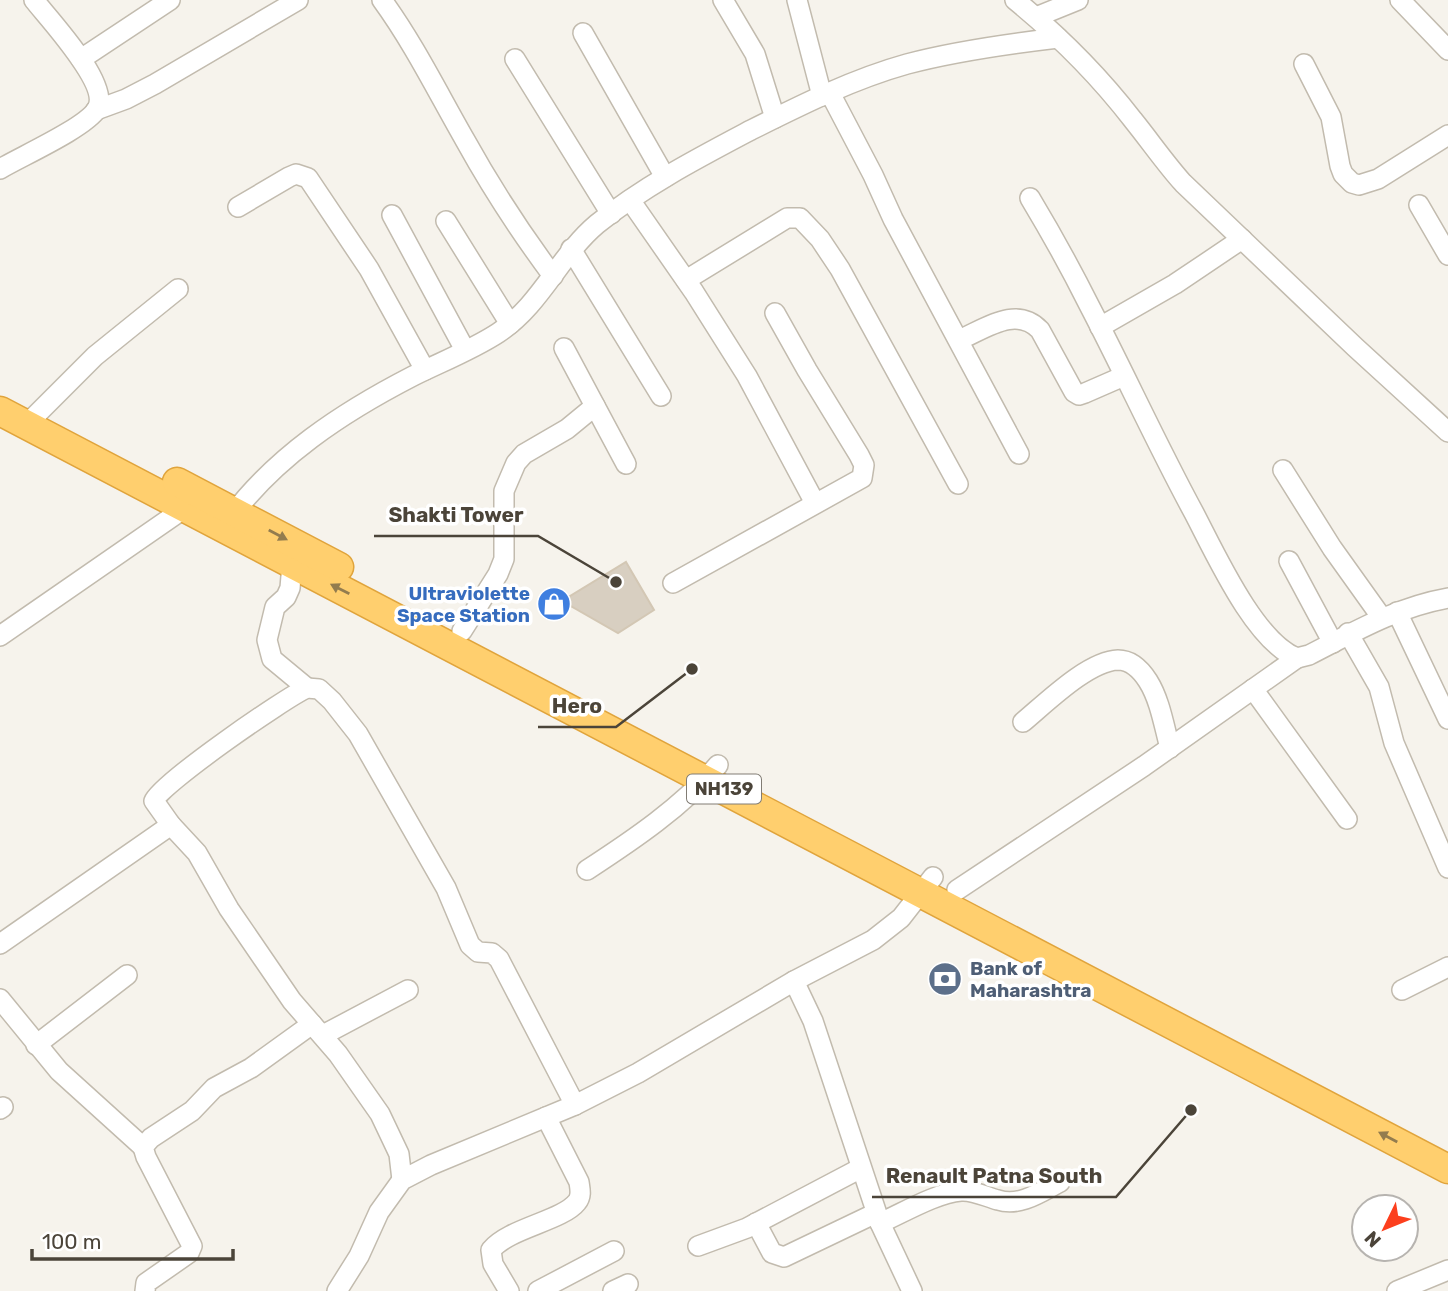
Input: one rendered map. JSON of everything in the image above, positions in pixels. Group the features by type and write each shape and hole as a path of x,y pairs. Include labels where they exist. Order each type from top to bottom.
{"highway":[{"name":"NH139","path":"0,390 33,418 185,508 229,520 292,564 937,887 1310,1085 1448,1169"},
{"name":"NH139","path":"0,411 33,418 229,520 462,631 712,772"},
{"name":"NH139","path":"1310,1085 1448,1148"}],"street":[{"path":"34,0 80,60 97,88 100,100 96,110"},
{"path":"80,60 170,0"},
{"path":"0,169 72,129 96,110 155,84 275,6 298,0"},
{"path":"382,0 405,32 481,168 553,276"},
{"path":"723,0 755,54 775,118"},
{"path":"797,0 826,95 873,175 899,230 1019,454"},
{"path":"1015,0 1058,38 1133,119 1166,164 1355,347 1448,432"},
{"path":"1036,17 1078,0"},
{"path":"1400,0 1448,50"},
{"path":"583,33 665,177"},
{"path":"229,520 247,495 301,446 372,398 466,350 510,324 537,299 571,249 611,214 665,177 775,118 905,65 1058,38"},
{"path":"515,60 611,214"},
{"path":"1304,64 1331,117 1343,174 1352,183 1359,185 1377,178 1448,135"},
{"path":"238,207 296,174 307,178 369,270 425,370"},
{"path":"1030,198 1062,253 1158,446 1246,607 1280,649 1297,658"},
{"path":"630,200 686,280 747,376 815,503"},
{"path":"1419,205 1448,255"},
{"path":"392,215 466,350"},
{"path":"686,280 775,225 794,216 800,218 820,239 839,268 958,484"},
{"path":"446,221 510,324"},
{"path":"1100,327 1175,284 1242,239"},
{"path":"571,249 661,396"},
{"path":"33,418 95,356 178,289"},
{"path":"673,583 862,478 864,465 775,313"},
{"path":"959,340 1017,317 1034,324 1040,330 1074,392 1079,395 1124,376"},
{"path":"564,348 626,464"},
{"path":"462,631 498,575 504,559 504,491 516,463 524,454 566,429 595,407"},
{"path":"1283,470 1332,548 1389,615 1448,719"},
{"path":"0,636 185,508"},
{"path":"1289,561 1340,638 1379,687 1391,736 1448,868"},
{"path":"292,564 290,588 286,597 275,607 267,640 272,659 307,688 319,689 358,734 446,888 470,945 478,952 492,953 499,959 575,1105"},
{"path":"337,1291 359,1256 379,1212 402,1180 575,1105 695,1041 793,981 881,935 937,887 1170,748 1297,658 1309,655 1389,615 1448,598"},
{"path":"1023,722 1091,670 1107,662 1120,660 1132,663 1150,683 1170,748"},
{"path":"307,688 205,757 158,793 154,801 171,825 197,853 229,909 271,972 380,1114 399,1154 402,1180"},
{"path":"1253,689 1347,819"},
{"path":"587,870 629,842 712,772"},
{"path":"0,944 171,825"},
{"path":"1402,990 1448,967"},
{"path":"36,1045 127,975"},
{"path":"793,981 813,1021 878,1218 912,1291"},
{"path":"143,1147 151,1138 192,1111 214,1088 317,1029 408,990"},
{"path":"0,999 36,1045 80,1090 143,1147 192,1246 188,1253 146,1283 145,1291"},
{"path":"509,1291 493,1264 491,1250 504,1240 575,1205 581,1192 579,1182 546,1117"},
{"path":"698,1246 756,1223 861,1168"},
{"path":"756,1223 772,1253 784,1257 878,1218 947,1194 970,1191 1007,1203 1017,1203 1060,1182"},
{"path":"538,1291 614,1251"},
{"path":"1400,1290 1448,1270"}],"building":[{"path":"626,562 654,610 618,633 562,601"}],"place":[{"name":"Shakti Tower","path":"616,582"},
{"name":"Ultraviolette Space Station","path":"554,604"},
{"name":"Hero","path":"692,669"},
{"name":"Bank of Maharashtra","path":"945,979"},
{"name":"Renault Patna South","path":"1191,1110"}]}
